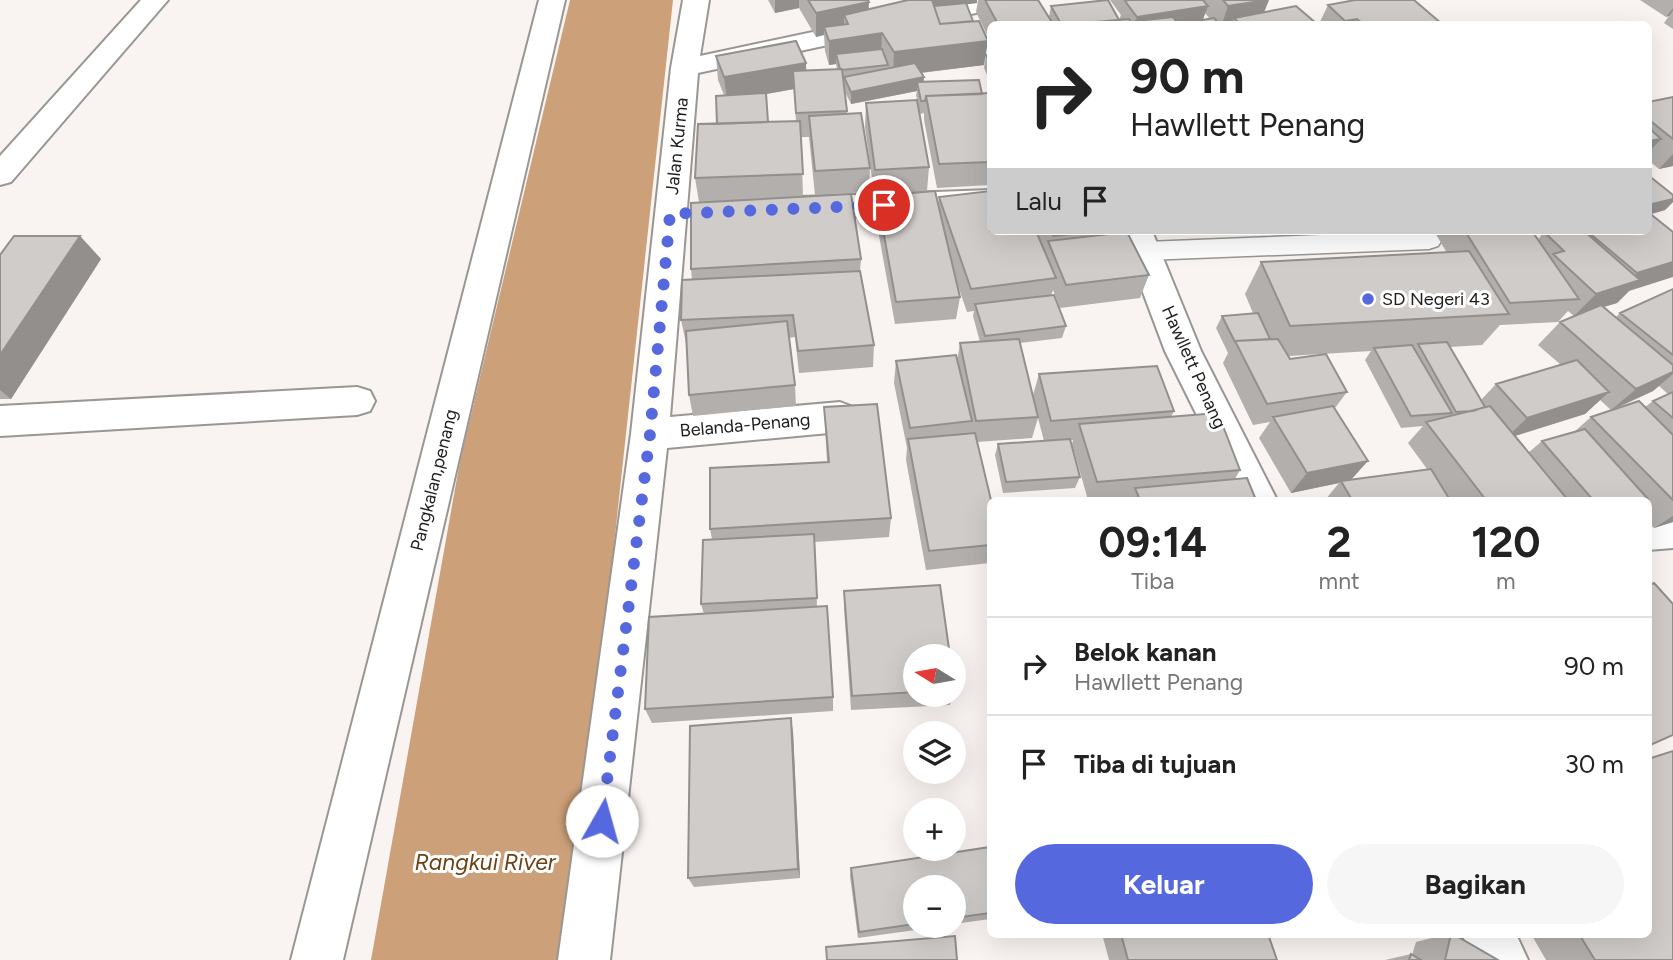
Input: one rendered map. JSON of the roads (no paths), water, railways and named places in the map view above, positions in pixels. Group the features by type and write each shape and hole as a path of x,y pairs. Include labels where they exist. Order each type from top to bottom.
{"street":[{"path":"0,175 155,0"},
{"name":"Pangkalan,penang","path":"317,960 552,0"},
{"name":"Jalan Kurma","path":"584,960 650,434 684,214 685,68 696,0"},
{"path":"685,68 999,0"},
{"path":"767,210 987,200"},
{"name":"Hawllett Penang","path":"1141,241 1183,351 1256,497"},
{"path":"0,421 357,401"},
{"name":"Belanda-Penang","path":"650,434 840,416"},
{"path":"1652,533 1673,531"},
{"path":"1489,938 1502,960"}],"lane":[{"path":"1141,241 1429,240"}],"water":[{"name":"Rangkui River","path":"570,0 673,0 569,960 371,960 460,461"}],"place":[{"name":"SD Negeri 43","path":"1368,299"}]}
